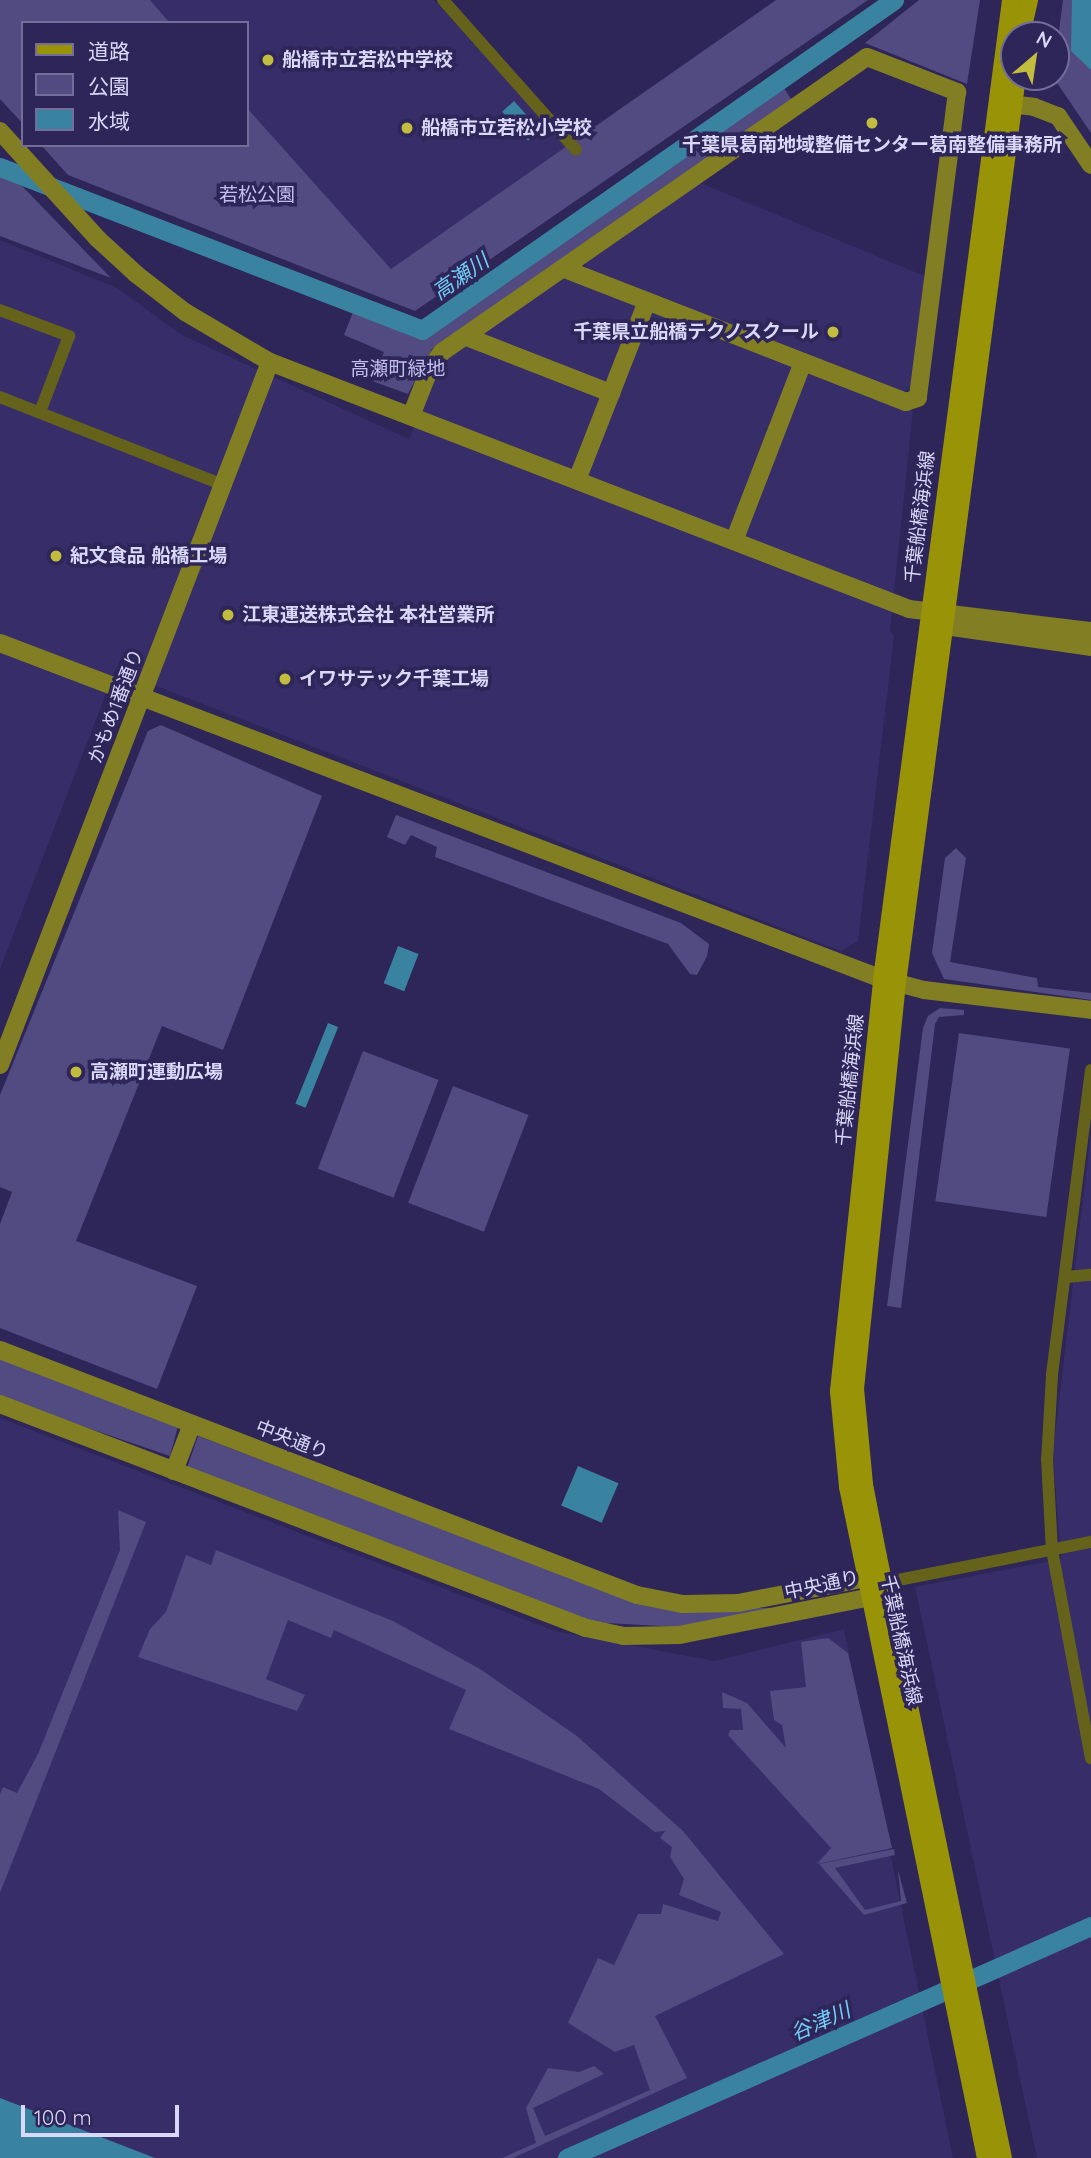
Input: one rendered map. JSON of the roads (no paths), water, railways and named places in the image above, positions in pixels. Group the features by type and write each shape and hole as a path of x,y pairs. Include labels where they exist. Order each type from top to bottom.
{"main road":[{"name":"千葉船橋海浜線","path":"940,618 994,103 1011,0"},
{"path":"1024,21 1029,0"},
{"name":"千葉船橋海浜線","path":"986,2158 956,1970 875,1580 848,1487 839,1391 889,981 1016,91"},
{"name":"千葉船橋海浜線","path":"875,1580 871,1597 956,1970"},
{"name":"千葉船橋海浜線","path":"959,1991 1003,2158"}],"street":[{"path":"443,0 576,150"},
{"path":"411,416 436,357 867,57 957,92 918,398 906,402 565,269"},
{"path":"994,103 1014,105 1058,117 1091,165"},
{"path":"0,131 98,239 176,305 270,362 940,618 1091,647"},
{"path":"577,480 647,301"},
{"path":"0,310 69,336 40,412"},
{"path":"467,337 611,393"},
{"name":"かもめ1番通り","path":"0,1065 270,362"},
{"path":"734,541 803,362"},
{"path":"0,397 223,485"},
{"path":"940,618 1091,631"},
{"path":"0,643 889,981 1091,1010"},
{"path":"1091,1070 1088,1116 1066,1277 1047,1459 1052,1550 1091,1758"},
{"path":"1066,1277 1091,1275"},
{"name":"中央通り","path":"0,1350 637,1595 683,1604 738,1603 875,1580"},
{"name":"中央通り","path":"0,1404 538,1613 624,1636 678,1635 871,1597"},
{"path":"174,1471 191,1424"},
{"path":"875,1580 1091,1542"}],"water":[{"path":"1072,0 1091,0 1091,70 1071,51"},
{"path":"514,101 540,130 528,141 502,112"},
{"path":"398,946 419,954 404,991 384,983"},
{"path":"328,1023 338,1027 306,1108 295,1104"},
{"path":"578,1466 619,1483 602,1523 561,1506"},
{"path":"0,2098 155,2158 0,2158"}],"waterway":[{"name":"高瀬川","path":"0,167 422,330 894,0"},
{"name":"谷津川","path":"567,2158 1091,1926"}],"place":[{"name":"船橋市立若松中学校","path":"268,60"},
{"name":"千葉県葛南地域整備センター葛南整備事務所","path":"872,123"},
{"name":"船橋市立若松小学校","path":"407,128"},
{"name":"千葉県立船橋テクノスクール","path":"833,332"},
{"name":"紀文食品 船橋工場","path":"56,556"},
{"name":"江東運送株式会社 本社営業所","path":"228,615"},
{"name":"イワサテック千葉工場","path":"285,679"},
{"name":"高瀬町運動広場","path":"76,1072"}],"park label":[{"name":"若松公園","path":"257,195"},
{"name":"高瀬町緑地","path":"398,369"}]}
